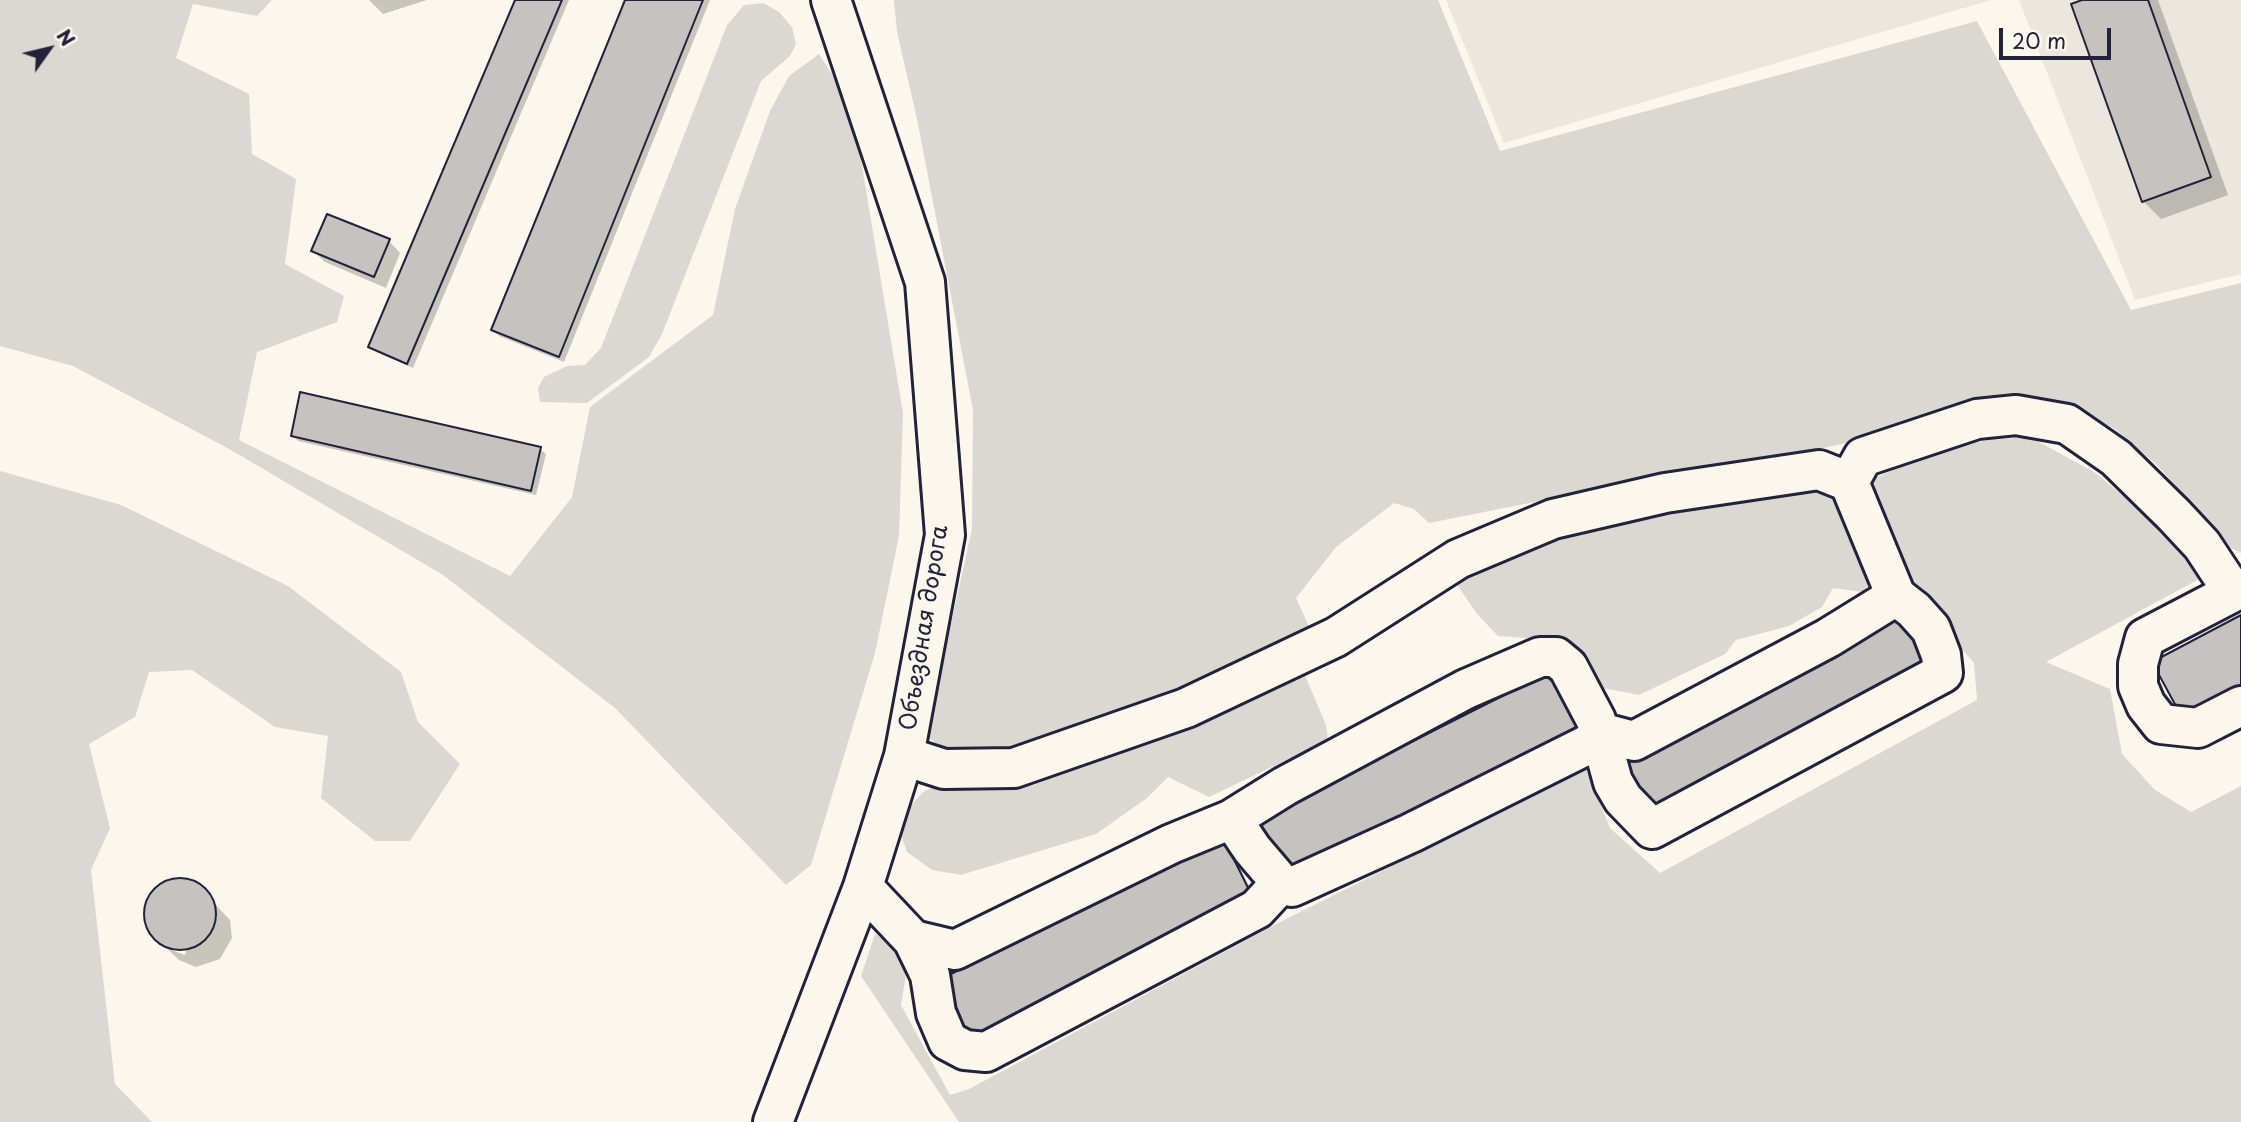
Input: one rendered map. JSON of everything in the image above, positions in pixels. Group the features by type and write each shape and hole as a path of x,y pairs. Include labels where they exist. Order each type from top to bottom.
{"street":[{"name":"Объездная дорога","path":"774,1122 863,887 904,756 946,535 925,282 831,0"},
{"path":"1849,482 1863,457 1977,419 2016,415 2067,424 2116,458 2202,545 2237,590 2146,638 2138,664 2138,687 2146,705 2161,724 2198,728 2241,706"},
{"path":"904,756 944,769 1014,768 1186,708 1336,636 1458,559 1553,519 1665,493 1819,470 1849,482 1896,596 1914,610 1931,629 1941,655 1943,673 1652,829 1636,815 1618,790 1600,732 1568,667 1556,657 1540,657 1466,689 1348,751 1232,819 1171,844 955,950 913,940"},
{"path":"1600,732 1634,741 1828,638 1896,596"},
{"path":"1232,819 1252,849 1281,883 1292,887 1411,833 1589,744 1600,732"},
{"path":"863,887 913,940 930,975 936,1013 948,1041 965,1050 986,1052 1257,909 1281,883"}],"shaded area":[{"path":"0,0 272,0 257,16 193,4 176,58 249,94 252,154 296,179 285,264 344,296 337,322 257,352 239,440 510,576 572,497 590,407 713,315 735,209 770,111 789,76 819,54 841,88 858,142 903,413 899,536 875,653 811,865 786,885 615,708 443,575 231,450 73,366 0,346"},
{"path":"894,0 1438,0 1500,151 1977,21 2131,310 2241,283 2241,553 2227,546 2159,467 2115,429 2074,409 2011,394 1864,439 1815,450 1650,479 1429,523 1414,509 1394,503 1336,547 1296,598 1311,631 1187,688 1024,748 974,752 946,750 926,736 972,529 973,410 917,119 897,32"},
{"path":"1446,0 1991,0 1504,143"},
{"path":"2019,0 2241,0 2241,274 2135,300"},
{"path":"763,3 779,12 792,27 796,44 790,56 761,81 662,334 649,357 587,403 540,402 538,388 544,377 567,366 585,365 601,348 727,25 744,5"},
{"path":"2030,437 2094,472 2145,513 2188,557 2201,578 2046,662 2110,689 2122,754 2155,790 2191,812 2241,786 2241,1122 959,1122 861,976 875,934 899,949 906,974 901,1005 950,1095 969,1089 1282,921 1586,769 1610,828 1660,873 1977,700 1974,663 1937,621 1912,585 1866,482 1936,451 1989,440"},
{"path":"0,471 121,505 288,586 401,672 418,722 460,764 410,841 375,841 321,798 328,736 275,727 192,670 149,672 135,717 89,744 110,828 91,870 115,1084 152,1122 0,1122"},
{"path":"1820,487 1838,497 1871,582 1863,592 1833,588 1822,607 1789,626 1736,640 1725,654 1639,695 1603,688 1587,656 1568,641 1498,636 1477,614 1458,586 1460,573 1562,535 1660,511"},
{"path":"1304,673 1326,725 1328,740 1209,797 1168,777 1147,798 1096,834 961,875 932,870 907,852 899,829 908,809 923,792 943,781 1009,788 1034,785"}],"building":[{"path":"515,0 562,0 407,364 368,347"},
{"path":"625,0 703,0 559,357 491,330"},
{"path":"2082,0 2148,0 2211,177 2142,202 2071,4"},
{"path":"327,214 390,239 374,277 311,251"},
{"path":"300,392 541,447 531,491 291,436"},
{"path":"2241,615 2241,688 2183,719 2152,662"},
{"path":"1901,616 1928,666 1649,817 1622,766"},
{"path":"1556,669 1587,730 1289,880 1258,819"},
{"path":"1223,837 1254,900 971,1042 939,980"},
{"path":"180,878 200,884 210,894 216,914 210,934 200,944 180,950 160,944 150,934 144,914 150,894 160,884"}]}
